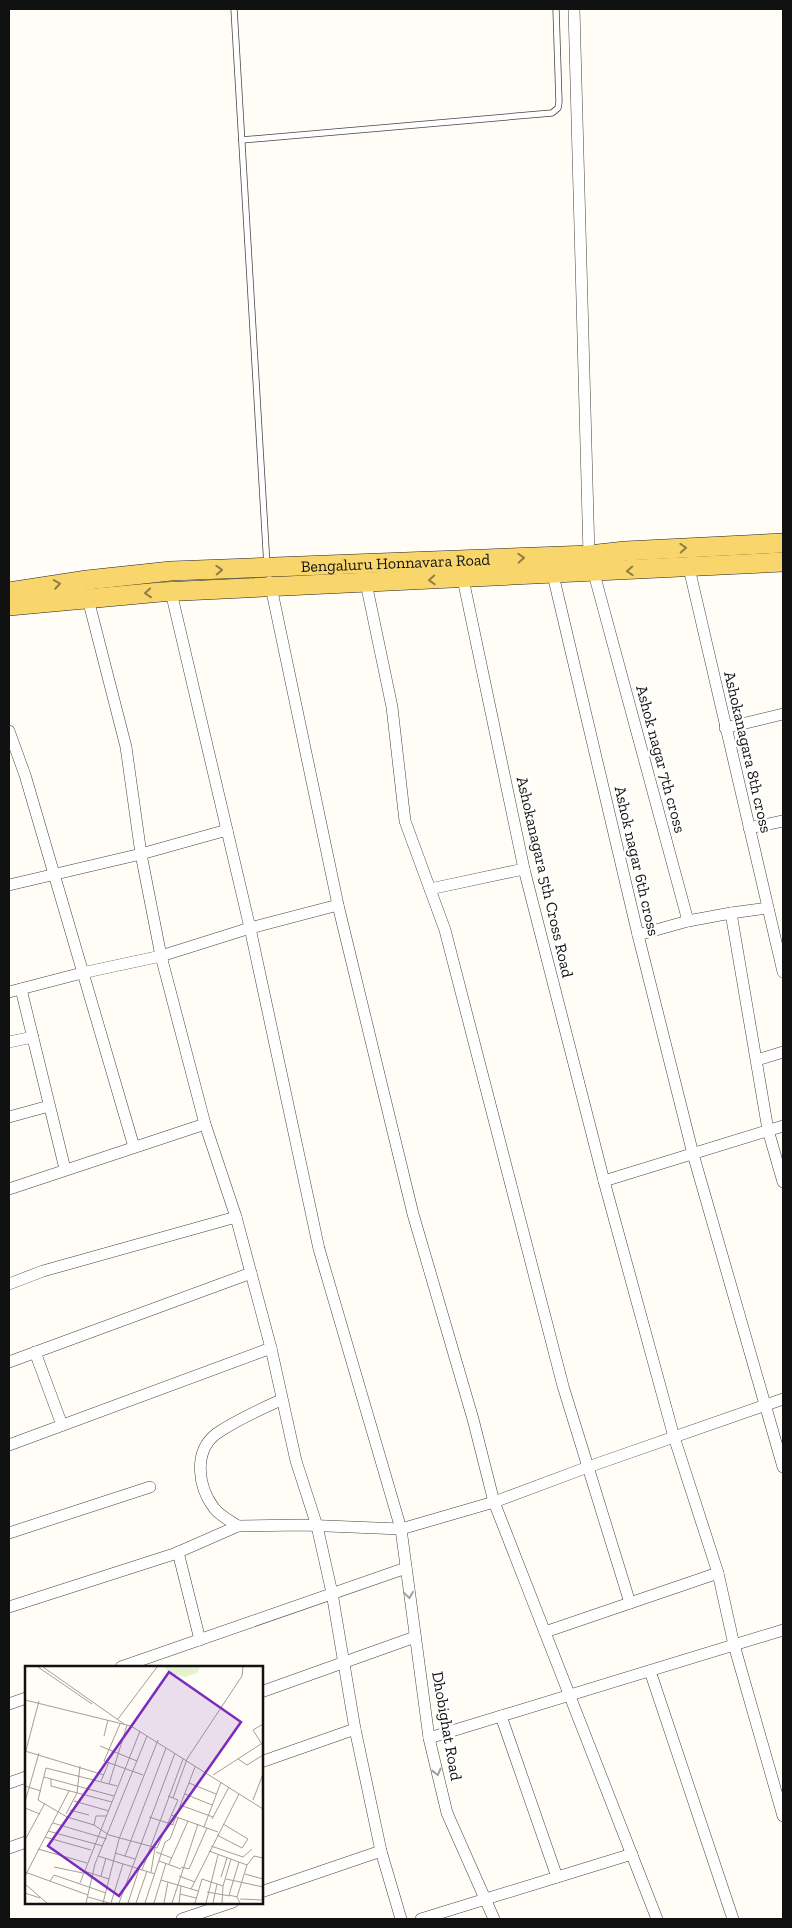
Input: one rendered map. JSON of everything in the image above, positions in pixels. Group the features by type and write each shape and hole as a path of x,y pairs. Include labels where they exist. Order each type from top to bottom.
{"main road":[{"name":"Bengaluru Honnavara Road","path":"9,606 171,592 553,575 592,564 625,551 783,543"},
{"name":"Bengaluru Honnavara Road","path":"9,592 124,576 267,568 592,564 688,568 783,562"}],"street":[{"name":"Ashok nagar 7th cross","path":"574,9 592,564 688,921"},
{"path":"267,568 338,905 412,1214 473,1419 494,1502 657,1919"},
{"name":"Ashokanagara 8th cross","path":"688,568 768,908 779,933 783,972"},
{"name":"Ashok nagar 6th cross","path":"553,575 638,935 693,1154 783,1468"},
{"name":"Ashokanagara 5th Cross Road","path":"463,579 524,869 604,1181 674,1437 718,1573 734,1645 783,1816"},
{"path":"366,583 392,707 405,821 445,930 563,1386 630,1603"},
{"name":"Dhobighat Road","path":"171,592 250,928 318,1249 401,1529 429,1738 447,1813 494,1919"},
{"path":"88,598 126,747 141,854 161,956 205,1124 236,1217 271,1348 296,1461 317,1526 332,1594 354,1730 381,1850 401,1919"},
{"path":"725,728 783,714"},
{"path":"9,731 25,775 52,874 134,1147"},
{"path":"749,828 783,821"},
{"path":"9,885 141,854 227,830"},
{"path":"430,889 524,869"},
{"path":"9,992 82,973 161,956 250,928 338,905"},
{"path":"638,935 688,921 768,908"},
{"path":"731,913 768,1130 783,1182"},
{"path":"21,989 65,1169"},
{"path":"9,1042 33,1037"},
{"path":"757,1060 783,1052"},
{"path":"9,1117 49,1106"},
{"path":"9,1189 205,1124"},
{"path":"604,1181 783,1126"},
{"path":"9,1284 43,1271 236,1217"},
{"path":"9,1362 250,1273"},
{"path":"9,1445 271,1348"},
{"path":"35,1352 62,1425"},
{"path":"9,1607 178,1552 238,1526 401,1529 494,1502 783,1399"},
{"path":"238,1526 214,1509 203,1490 200,1470 203,1452 215,1436 244,1417 281,1400"},
{"path":"9,1533 150,1487"},
{"path":"178,1552 200,1640"},
{"path":"124,1666 406,1568"},
{"path":"545,1632 718,1573"},
{"path":"429,1738 783,1630"},
{"path":"262,1692 415,1637"},
{"path":"650,1670 733,1919"},
{"path":"9,1704 25,1698"},
{"path":"501,1716 557,1877"},
{"path":"262,1762 354,1730"},
{"path":"9,1783 25,1777"},
{"path":"9,1848 25,1842"},
{"path":"262,1892 381,1850"},
{"path":"421,1919 484,1898 632,1854"},
{"path":"182,1919 230,1903"}],"lane":[{"path":"234,9 267,568"},
{"path":"242,140 552,113 558,108 559,102 556,9"}]}
